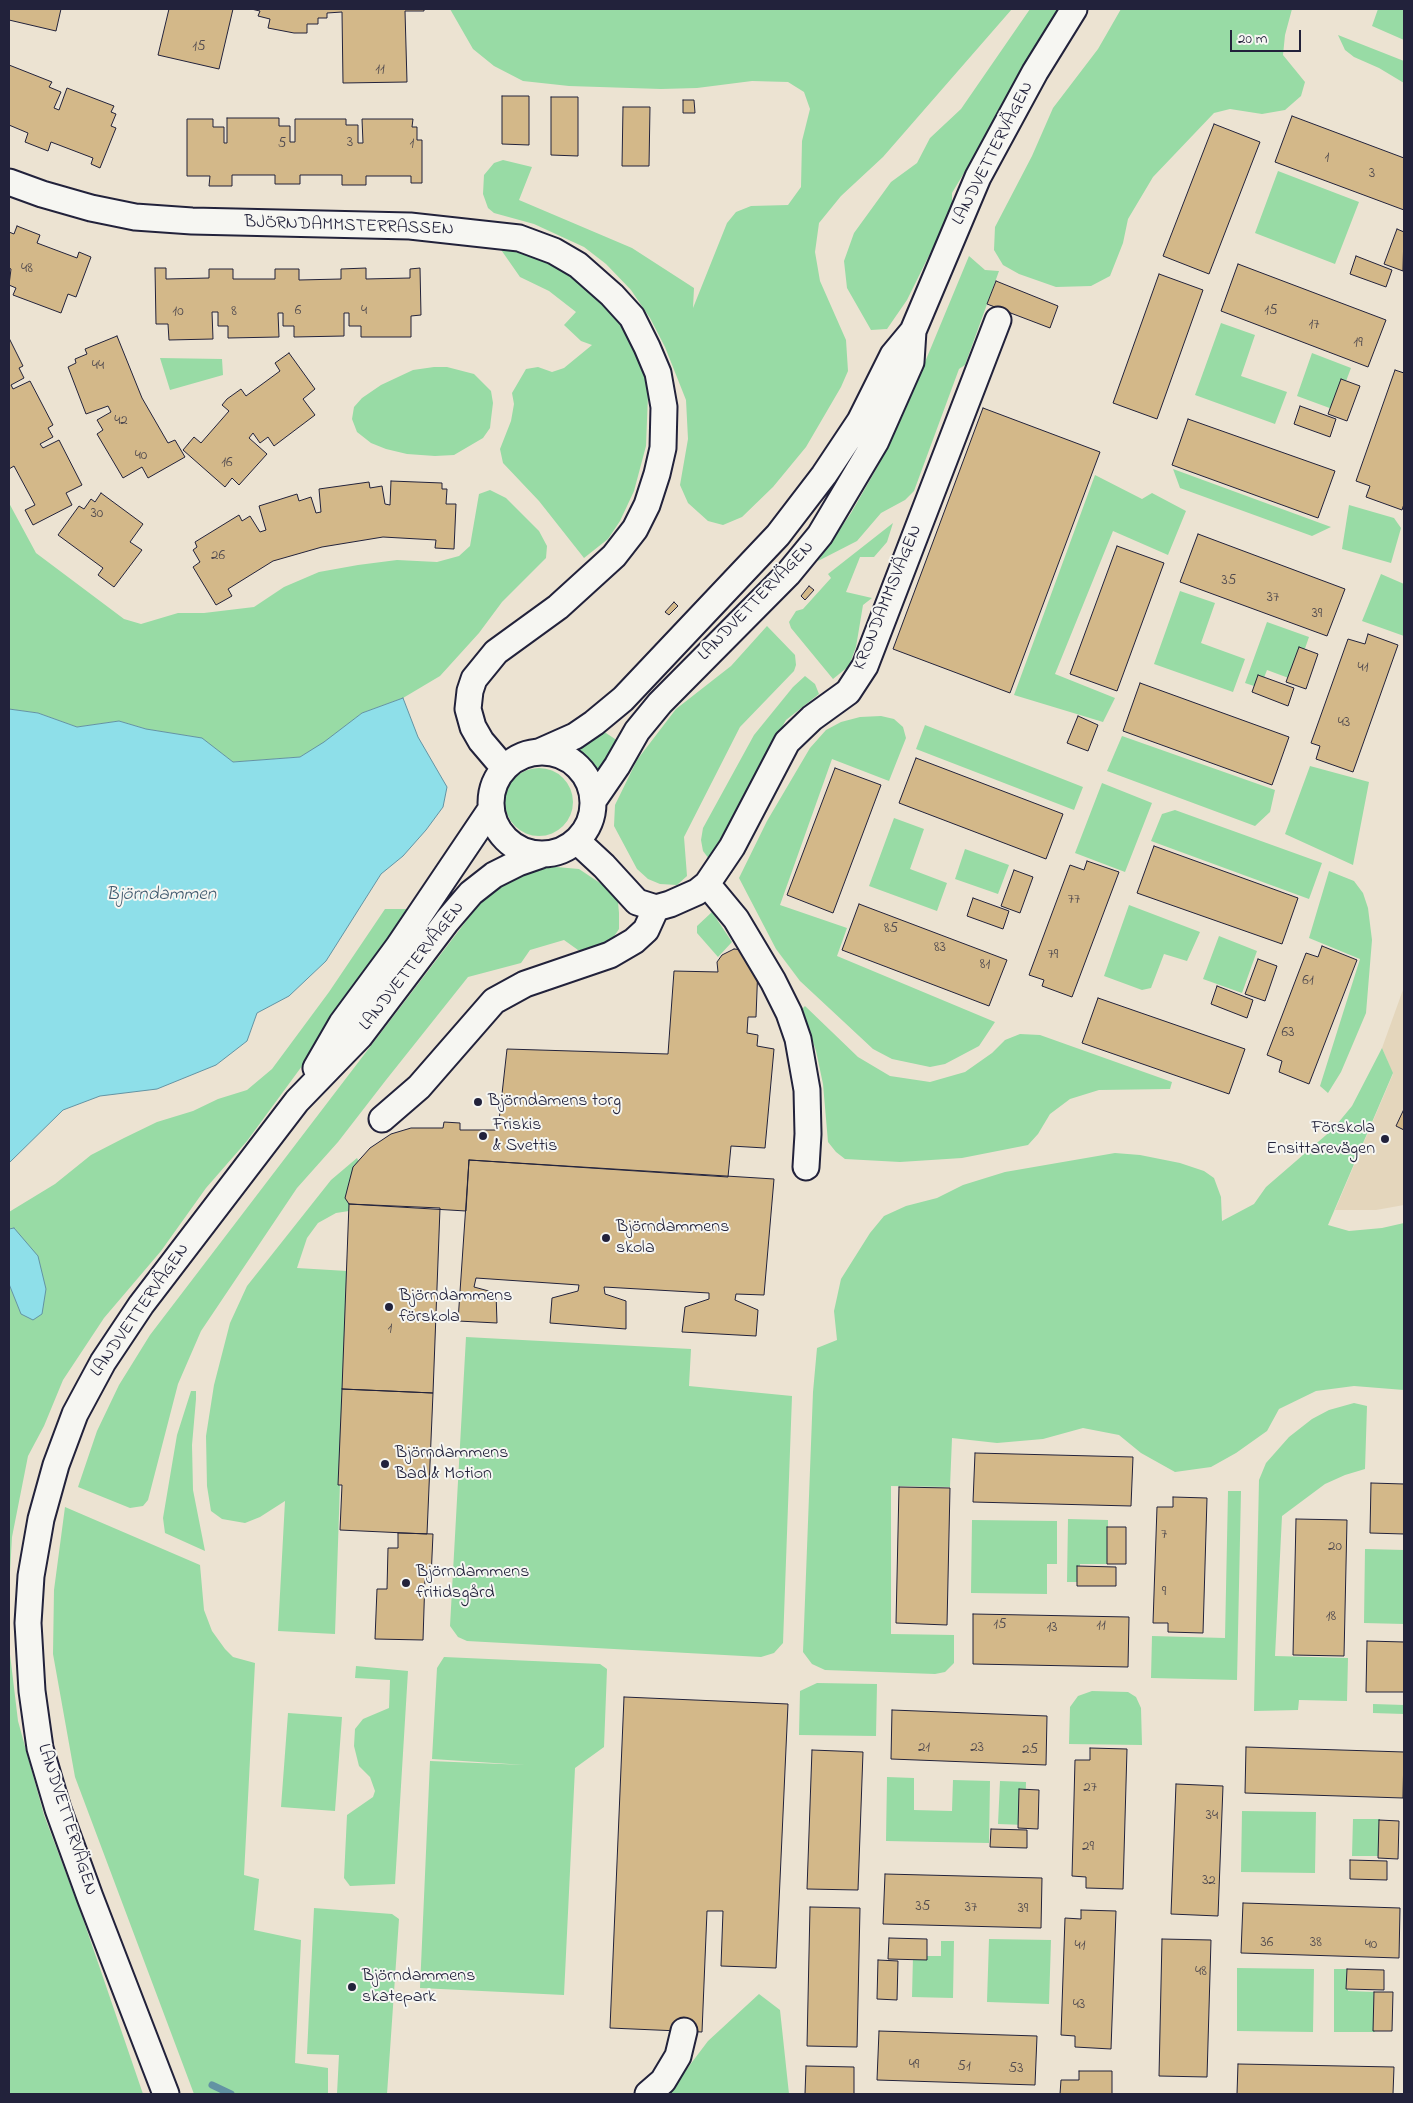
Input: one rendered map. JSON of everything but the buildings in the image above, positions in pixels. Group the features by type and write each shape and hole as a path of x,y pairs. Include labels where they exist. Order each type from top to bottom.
{"street":[{"name":"LANDVETTERVÄGEN","path":"539,752 575,736 594,724 623,699 778,535 824,475 855,428 892,355 913,331 978,177 1035,72 1074,9"},
{"name":"BJÖRNDAMMSTERRASSEN","path":"9,182 90,208 135,217 192,221 410,226 519,238 554,251 578,265 612,295 632,317 658,373 664,407 663,448 657,474 647,505 635,529 614,556 564,603 496,652 474,679 470,691 468,709 473,727 481,741 504,768"},
{"name":"KRONDAMMSVÄGEN","path":"656,908 688,897 707,884 732,847 787,742 812,718 848,692 865,666 998,320"},
{"name":"LANDVETTERVÄGEN","path":"594,801 637,731 660,702 788,574 820,535 876,441 911,362 913,331"},
{"path":"539,752 563,756 577,765 590,785 594,801 590,823 577,841 561,850 544,854 529,852 509,842 499,830 491,809 492,790 504,768 520,756 539,752"},
{"name":"LANDVETTERVÄGEN","path":"298,1101 342,1023 398,947 491,809"},
{"path":"382,1119 419,1087 494,1001 524,984 610,955 634,941 646,930 656,908 637,902 604,866 577,841"},
{"name":"LANDVETTERVÄGEN","path":"166,2094 90,1897 58,1809 40,1748 32,1691 29,1633 31,1576 41,1519 56,1465 75,1414 102,1362 141,1305 298,1101 360,1036 447,921 471,893 494,875 518,863 544,854"},
{"path":"707,884 720,898 745,934 785,1005 798,1039 807,1090 808,1134 806,1167"},
{"path":"648,2094 663,2081 678,2056 684,2032"}],"shaded area":[{"name":"Förskola Ensittarevägen","path":"1404,987 1404,1205 1376,1210 1335,1210 1393,1074 1382,1048"}],"green space":[{"path":"450,9 1012,9 883,157 841,196 819,223 815,252 820,281 846,340 848,371 841,387 806,447 773,487 742,517 723,525 708,521 688,503 680,485 688,439 686,400 665,347 650,318 631,290 606,264 584,247 534,224 494,213 488,208 483,194 484,175 494,163 503,160 532,167 519,200 632,248 694,288 693,308 727,223 736,212 751,206 788,205 801,187 802,141 810,109 804,92 788,82 752,81 697,88 661,89 569,86 523,81 494,66 473,49"},
{"path":"1030,9 1062,9 952,193 952,209 907,300 887,329 871,330 847,288 844,261 854,233 891,182 917,163 930,138 961,109"},
{"path":"1121,9 1292,9 1285,35 1283,55 1305,82 1301,96 1285,110 1262,114 1230,109 1214,113 1153,177 1128,219 1123,243 1110,276 1091,286 1056,287 1019,274 1003,265 994,250 995,227 1032,156 1053,108 1098,49"},
{"path":"1378,9 1404,9 1404,40 1372,26"},
{"path":"1338,35 1404,61 1404,83 1379,68 1354,57 1345,50"},
{"path":"1278,171 1359,202 1335,264 1255,233"},
{"path":"497,244 568,266 620,316 646,372 648,395 646,446 634,491 620,521 608,539 584,558 539,501 503,463 500,449 511,421 514,404 512,393 526,369 538,367 552,372 564,368 592,345 581,341 564,325 576,312 549,291 520,277"},
{"path":"969,256 985,270 999,271 965,365 959,369 914,491 905,500 881,513 857,541 818,561 851,513 878,466 903,415"},
{"path":"1221,323 1255,335 1241,376 1287,392 1275,424 1195,395"},
{"path":"1312,353 1351,368 1335,410 1297,396"},
{"path":"160,358 222,359 223,375 170,390"},
{"path":"447,367 474,374 491,391 493,403 490,428 483,438 454,455 435,456 407,454 386,449 371,443 357,432 352,419 354,407 362,398 381,385 413,370"},
{"path":"1173,469 1331,527 1312,536 1180,488"},
{"path":"1095,475 1142,499 1152,493 1186,511 1168,555 1113,531 1055,674 1115,698 1103,722 1014,695"},
{"path":"490,490 506,498 539,531 547,546 546,558 502,602 479,633 440,676 403,698 362,713 324,743 300,757 233,762 201,738 146,729 119,721 77,727 38,713 9,709 9,503 36,553 124,619 141,624 178,613 204,613 254,607 284,587 319,572 397,560 437,562 459,556 470,546 479,494"},
{"path":"1349,505 1394,518 1401,528 1391,563 1342,549"},
{"path":"893,523 887,542 874,557 860,557 846,592 872,598 863,605 856,647 849,666 833,679 791,628 789,622 796,611 803,609 831,578 828,574"},
{"path":"1381,574 1404,584 1404,636 1362,621"},
{"path":"1180,591 1215,603 1201,643 1245,659 1233,692 1154,664"},
{"path":"1267,622 1309,637 1294,680 1267,670 1260,688 1245,683"},
{"path":"767,626 795,655 796,665 794,671 740,727 684,837 687,876 677,885 660,884 648,879 637,869 614,826 615,805 637,760 676,709 731,666"},
{"path":"805,676 815,684 819,694 786,720 709,859 703,851 701,840 703,828 754,735 793,687"},
{"path":"881,716 894,719 903,727 906,738 889,781 832,759 780,905 847,928 837,956 995,1022 979,1046 945,1064 930,1067 892,1059 873,1049 800,981 776,949 739,878 767,821 810,748 826,730 841,722 860,717"},
{"path":"925,725 1083,787 1074,810 916,749"},
{"path":"603,731 618,741 599,774 574,748"},
{"path":"1122,736 1275,790 1270,812 1255,826 1107,771"},
{"path":"1310,766 1369,782 1353,865 1285,834"},
{"path":"539,768 552,770 563,778 571,789 573,802 571,815 563,826 552,834 539,836 526,834 515,826 507,815 505,802 507,789 515,778 526,770"},
{"path":"1102,783 1152,803 1125,872 1075,853"},
{"path":"1175,810 1322,863 1309,899 1151,841 1162,814"},
{"path":"894,818 924,829 910,869 947,883 937,911 869,886"},
{"path":"965,849 1009,865 998,894 955,879"},
{"path":"545,866 579,869 612,891 618,902 619,913 619,929 613,938 585,955 564,940 530,950 521,963 468,977 338,1142 297,1188 201,1331 178,1384 148,1500 143,1506 130,1508 78,1487 97,1431 119,1385 150,1335 486,895 501,882"},
{"path":"1329,871 1354,881 1363,893 1368,908 1372,940 1366,1013 1341,1072 1328,1093 1320,1086 1360,959 1309,938"},
{"path":"1129,905 1200,932 1187,961 1164,954 1151,988 1142,990 1104,976"},
{"path":"385,909 409,909 415,912 247,1141 206,1188 161,1251 104,1318 63,1380 44,1426 28,1456 12,1537 9,1590 9,1284 21,1313 15,1228 9,1229 9,1212 55,1184 91,1155 124,1138 157,1122 193,1111 218,1099 247,1090 272,1069 329,992"},
{"path":"712,912 732,942 718,957 697,933 697,926"},
{"path":"1219,936 1257,951 1242,993 1203,979"},
{"path":"805,1006 858,1057 890,1076 930,1082 965,1072 992,1053 1005,1040 1020,1034 1040,1035 1172,1082 1170,1089 1099,1090 1070,1099 1050,1114 1038,1134 1028,1145 962,1158 900,1162 845,1159 828,1142 823,1084 816,1051 802,1009"},
{"path":"1382,1048 1393,1073 1328,1225 1349,1231 1382,1228 1404,1223 1404,1390 1354,1386 1316,1391 1279,1409 1267,1431 1236,1453 1211,1467 1175,1472 1141,1453 1119,1435 1083,1428 1043,1439 997,1443 952,1438 950,1487 891,1486 891,1634 954,1635 954,1663 945,1672 935,1674 825,1670 812,1664 803,1652 813,1392 817,1348 837,1340 834,1311 841,1279 870,1233 884,1216 906,1206 937,1198 963,1185 1005,1172 1115,1153 1140,1155 1180,1163 1204,1171 1214,1178 1221,1197 1222,1221 1254,1204 1266,1187 1333,1129 1352,1106"},
{"path":"357,1158 361,1166 349,1211 336,1213 318,1223 307,1238 297,1268 347,1271 335,1634 278,1631 285,1501 260,1517 245,1523 222,1519 211,1511 207,1486 206,1436 214,1385 230,1323 247,1286 331,1180"},
{"path":"466,1337 691,1349 689,1386 792,1396 783,1643 774,1653 761,1657 467,1641 458,1637 450,1626"},
{"path":"191,1391 196,1391 192,1445 193,1490 205,1551 165,1533 163,1518 177,1435"},
{"path":"1354,1403 1367,1406 1365,1469 1325,1484 1282,1516 1275,1656 1348,1658 1347,1701 1299,1700 1298,1710 1254,1711 1259,1480 1266,1463 1289,1437 1312,1419 1329,1410"},
{"path":"1228,1491 1241,1491 1237,1680 1151,1678 1152,1636 1225,1638"},
{"path":"65,1507 200,1565 204,1610 212,1631 233,1657 255,1663 244,1875 259,1879 254,1930 301,1940 295,2063 328,2068 328,2094 194,2094 75,1777 53,1654 54,1590"},
{"path":"1068,1519 1108,1520 1108,1564 1080,1564 1079,1582 1067,1582"},
{"path":"972,1520 1057,1521 1057,1564 1047,1564 1047,1594 971,1593"},
{"path":"1365,1549 1404,1550 1404,1624 1364,1623"},
{"path":"9,1646 18,1721 44,1815 81,1913 143,2094 9,2094"},
{"path":"444,1657 600,1664 607,1669 604,1747 575,1768 564,1995 420,1988 430,1761 525,1765 432,1759 437,1668"},
{"path":"356,1666 408,1671 395,1884 350,1886 344,1878 347,1815 373,1797 375,1791 370,1777 359,1766 354,1746 355,1729 363,1719 389,1708 390,1680 355,1678"},
{"path":"817,1683 877,1684 876,1736 799,1735 800,1691"},
{"path":"1092,1691 1128,1692 1136,1697 1141,1708 1142,1745 1069,1744 1070,1707 1078,1696"},
{"path":"1373,1704 1404,1705 1404,1714 1373,1713"},
{"path":"288,1713 342,1717 335,1811 281,1807"},
{"path":"887,1777 914,1778 914,1810 952,1811 953,1780 990,1781 989,1843 886,1841"},
{"path":"1000,1781 1026,1782 1025,1825 998,1824"},
{"path":"1242,1811 1316,1812 1315,1873 1241,1872"},
{"path":"1353,1819 1380,1819 1379,1856 1352,1856"},
{"name":"Björndammens skatepark","path":"314,1908 392,1914 399,1919 387,2094 337,2094 339,2055 307,2054"},
{"path":"989,1939 1051,1940 1049,2004 987,2002"},
{"path":"941,1941 954,1941 953,1998 912,1997 913,1956 941,1956"},
{"path":"1237,1968 1314,1969 1313,2032 1237,2031"},
{"path":"1334,1969 1348,1969 1348,1991 1375,1992 1375,2032 1334,2032"},
{"path":"759,1994 780,2010 789,2094 668,2094 708,2041"}],"water":[{"name":"Björndammen","path":"403,698 418,737 447,787 443,807 403,856 381,874 326,961 289,996 257,1013 247,1041 216,1065 157,1089 100,1096 63,1110 9,1163 9,709 38,713 77,727 119,721 146,729 202,738 233,762 300,757 324,742 362,713"},
{"path":"14,1228 38,1256 46,1289 42,1314 33,1320 21,1314 9,1284 9,1229"}],"waterway":[{"path":"212,2085 231,2094"}],"place":[{"name":"Björndamens torg","path":"478,1102"},
{"name":"Friskis & Svettis","path":"483,1136"},
{"name":"Förskola Ensittarevägen","path":"1385,1139"},
{"name":"Björndammens skola","path":"606,1238"},
{"name":"Björndammens förskola","path":"389,1307"},
{"name":"Björndammens Bad & Motion","path":"385,1464"},
{"name":"Björndammens fritidsgård","path":"406,1583"},
{"name":"Björndammens skatepark","path":"352,1987"}]}
